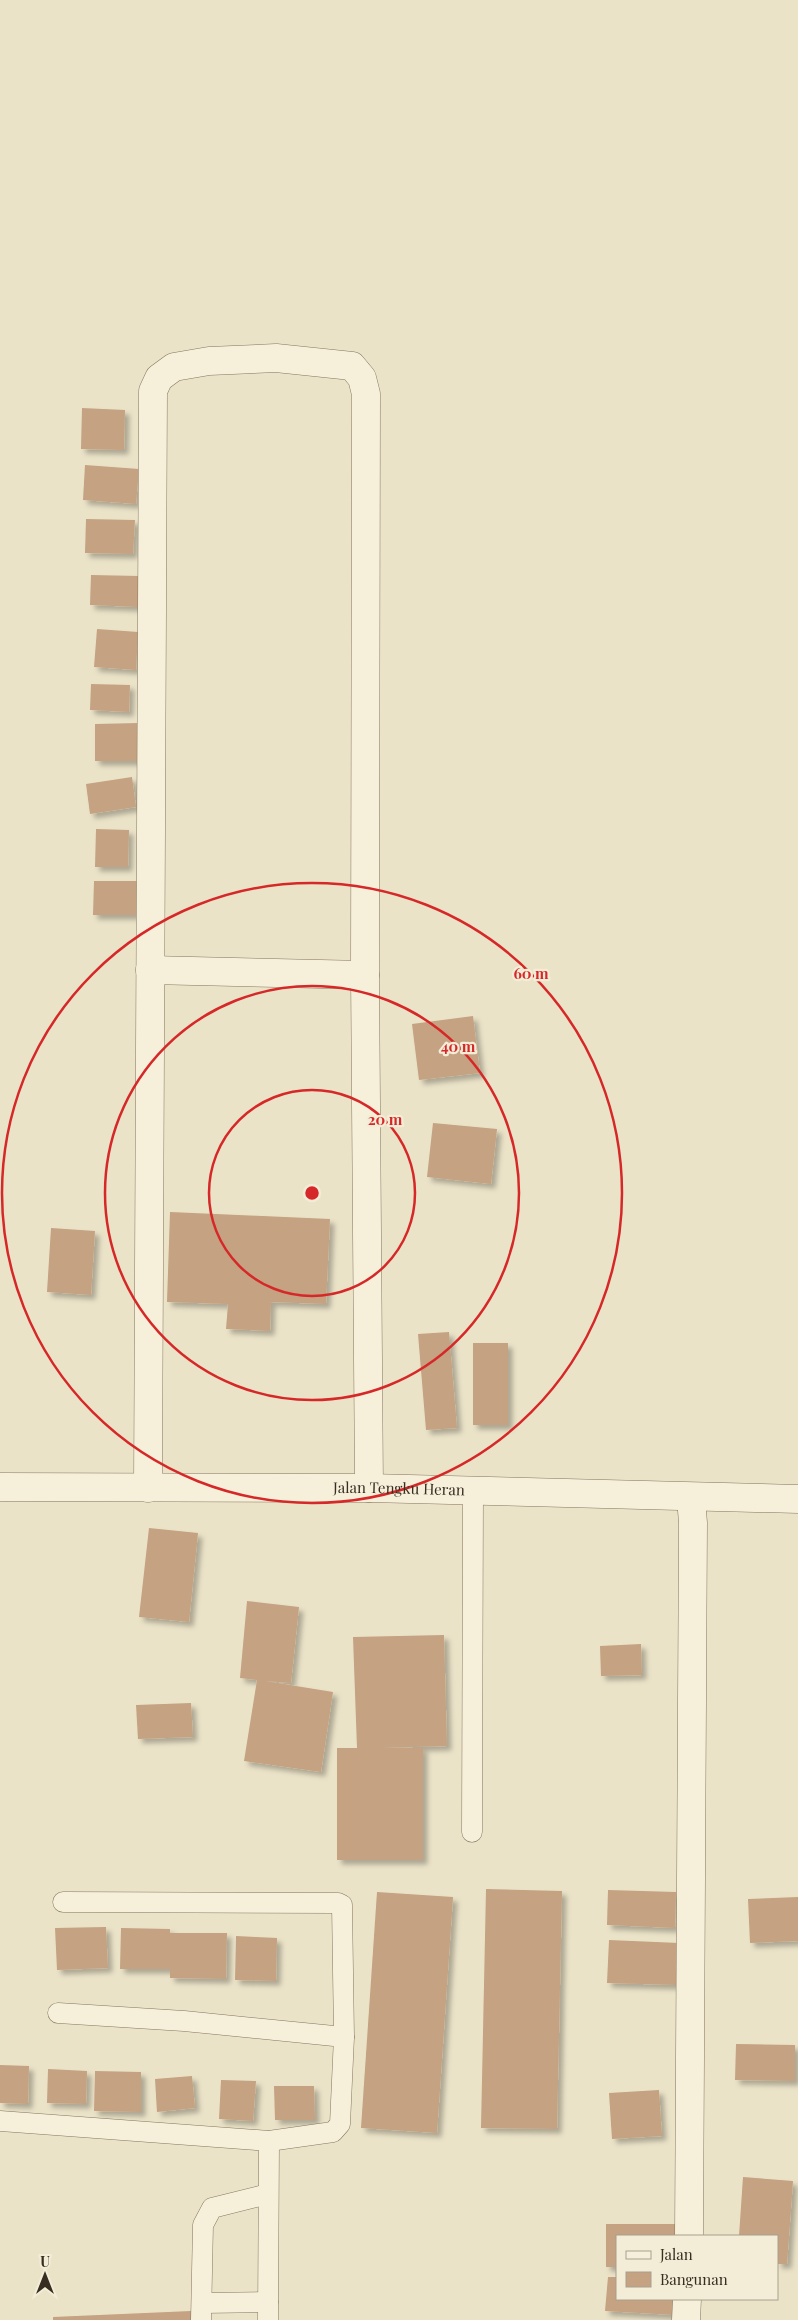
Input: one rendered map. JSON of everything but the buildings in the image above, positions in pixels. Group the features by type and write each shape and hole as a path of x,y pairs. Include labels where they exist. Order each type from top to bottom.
{"street":[{"path":"148,1488 154,391 159,378 174,367 209,361 276,358 352,366 362,378 366,394 365,974 369,1488"},
{"path":"150,970 365,974"},
{"name":"Jalan Tengku Heran","path":"0,1488 369,1488 691,1498 798,1499"},
{"path":"689,2235 693,1523 691,1498"},
{"path":"686,2320 687,2300"}],"lane":[{"path":"472,1832 473,1492"},
{"path":"0,2120 269,2142 333,2132 340,2124 344,2038 344,1910 342,1906 338,1903 63,1902"},
{"path":"58,2013 184,2022 344,2038"},
{"path":"268,2194 212,2208 203,2226 201,2312 268,2311 269,2142"}]}
